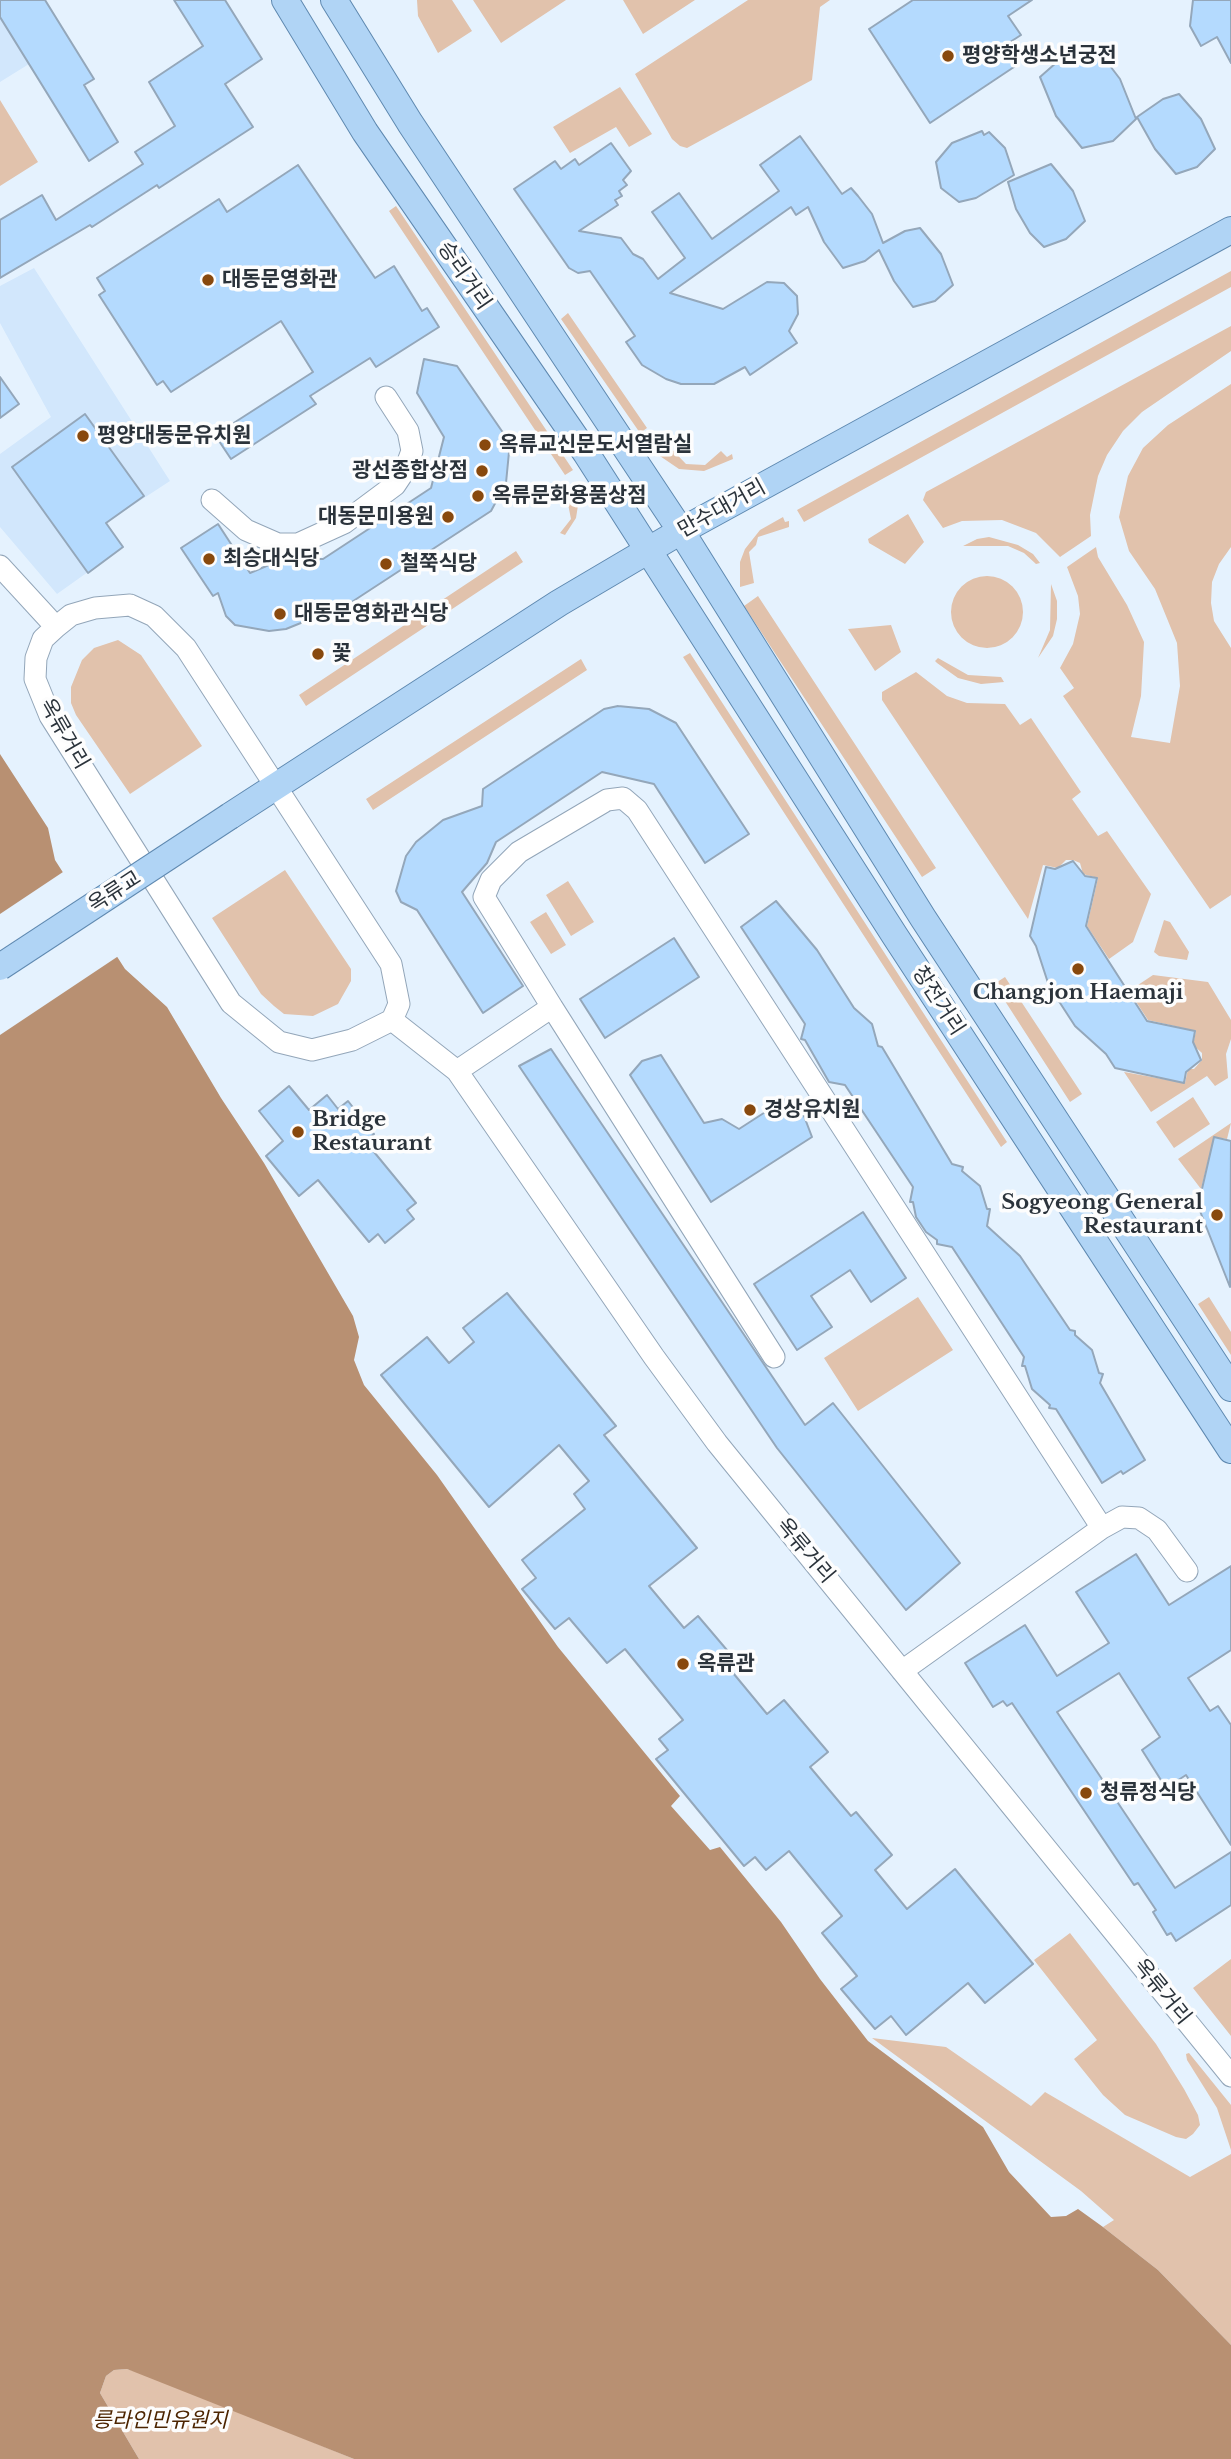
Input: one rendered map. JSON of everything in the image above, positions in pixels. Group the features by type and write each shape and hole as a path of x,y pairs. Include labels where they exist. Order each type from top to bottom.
{"main road":[{"name":"승리거리","path":"285,0 365,132 586,453 647,551"},
{"name":"승리거리","path":"334,0 410,123 681,531"},
{"name":"만수대거리","path":"230,816 559,603 681,531 1231,230"},
{"name":"창전거리","path":"681,531 923,918 1231,1388"},
{"name":"창전거리","path":"647,551 1231,1450"},
{"name":"옥류교","path":"0,967 230,816"}],"street":[{"path":"212,500 246,530 278,544 298,544 344,523 395,485 405,470 412,451 408,431 386,397"},
{"path":"0,566 56,627"},
{"name":"옥류거리","path":"130,606 155,616 186,648 276,787 391,964 399,1004 392,1020 352,1040 312,1050 279,1042 231,1003 50,716 35,679 36,657 43,639 72,615 95,608 130,606"},
{"path":"774,1357 484,897 491,880 519,852 607,800 623,798 637,810 1102,1528"},
{"path":"457,1071 552,1007"},
{"name":"옥류거리","path":"392,1020 457,1071 654,1357 717,1443 1231,2076"},
{"path":"902,1671 1102,1528 1122,1517 1139,1518 1157,1530 1187,1571"}],"shaded area":[{"path":"0,17 29,64 0,82"},
{"name":"평양대동문유치원","path":"34,268 170,481 124,511 97,473 80,487 123,547 57,594 0,527 0,454 51,417 0,323 0,286"},
{"path":"0,754 48,828 55,860 125,969 167,1007 221,1098 264,1163 353,1316 359,1337 354,1360 364,1385 437,1475 558,1647 680,1796 671,1806 710,1850 720,1847 781,1922 820,1979 868,2041 983,2127 1009,2172 1051,2217 1066,2216 1078,2209 1158,2270 1231,2345 1231,2459 354,2459 127,2369 114,2370 106,2376 100,2393 139,2459 0,2459"}],"green space":[{"path":"417,0 452,0 472,31 438,53 418,16"},
{"path":"473,0 566,0 501,43"},
{"path":"623,0 695,0 643,34"},
{"path":"748,0 830,0 820,7 812,80 687,148 680,146 672,139 635,74"},
{"path":"620,87 652,134 629,147 616,127 570,153 553,127"},
{"path":"0,100 38,162 0,186"},
{"path":"396,206 573,470 565,475 389,211"},
{"path":"1231,271 1231,287 804,522 797,510"},
{"path":"568,313 647,428 640,433 561,319"},
{"path":"1231,326 1231,351 1142,412 1123,431 1107,455 1098,476 1090,515 1091,536 1060,557 1036,533 1002,520 962,521 943,528 923,500 926,492"},
{"path":"1231,384 1231,547 1219,564 1212,582 1211,603 1214,621 1231,648 1231,895 1210,909 1063,696 1074,688 1060,668 1073,644 1080,614 1078,596 1067,567 1096,547 1098,557 1127,605 1144,642 1141,696 1131,737 1170,743 1180,686 1177,643 1155,589 1129,551 1119,517 1128,476 1143,448 1168,425"},
{"path":"664,441 686,464 705,465 721,451 727,457 732,454 733,459 704,471 679,469 654,452"},
{"path":"578,484 576,518 565,535 560,533 571,519 565,489"},
{"path":"908,514 924,542 905,564 869,543 868,539"},
{"path":"783,517 785,522 789,521 789,527 758,537 756,545 749,552 754,583 740,587 740,562 745,549 760,530"},
{"path":"989,537 1018,545 1033,554 1040,563 1036,564 1024,553 1008,546 963,546"},
{"path":"516,551 523,562 306,706 299,695"},
{"path":"994,576 1013,586 1021,598 1021,626 1013,638 1001,646 980,648 961,638 953,626 951,605 961,586 973,578"},
{"path":"1051,584 1057,601 1057,619 1053,636 1038,658 1050,630"},
{"path":"758,596 936,868 922,877 744,606"},
{"path":"891,625 901,652 875,671 848,629"},
{"path":"118,640 141,655 202,746 130,794 76,715 71,703 71,687 82,660 94,648"},
{"path":"690,653 1007,1142 1001,1147 683,657"},
{"path":"938,658 968,675 1001,677 1004,682 981,684 958,678 935,661"},
{"path":"581,659 587,670 373,810 366,799"},
{"path":"916,672 947,696 967,703 1005,704 1020,725 1031,718 1081,792 1072,799 1098,836 1107,831 1151,894 1133,942 1109,959 1087,926 1098,878 1083,874 1080,863 1073,860 1066,860 1058,868 1043,865 1028,919 882,700 882,692"},
{"path":"285,870 351,969 351,981 338,1004 313,1016 284,1014 261,994 212,918"},
{"path":"568,881 594,922 571,936 546,895"},
{"path":"546,912 566,945 551,954 530,922"},
{"path":"1164,920 1170,922 1189,952 1187,960 1159,956 1154,952"},
{"path":"1153,975 1208,982 1231,1020 1231,1039 1226,1054 1228,1078 1215,1086 1207,1076 1151,1112 1124,1072 1185,1083 1188,1069 1194,1069 1202,1060 1202,1053 1193,1045 1196,1031 1148,1020 1129,991"},
{"path":"1005,977 1082,1094 1070,1102 994,984"},
{"path":"1193,1097 1210,1124 1174,1148 1156,1122"},
{"path":"1231,1123 1227,1139 1214,1137 1201,1189 1178,1159"},
{"path":"918,1297 953,1350 858,1411 824,1358"},
{"path":"1209,1297 1231,1332 1231,1355 1198,1304"},
{"path":"1070,1933 1156,2044 1184,2089 1198,2115 1200,2125 1186,2139 1125,2115 1103,2095 1074,2059 1097,2040 1034,1960"},
{"path":"1231,1959 1231,2036 1193,1988"},
{"path":"872,2038 946,2047 1031,2106 1045,2092 1190,2177 1231,2154 1231,2345 1158,2270 1103,2227 1114,2220 1081,2191"},
{"path":"1189,2053 1231,2105 1231,2150 1217,2108 1187,2060 1186,2054"},
{"name":"릉라인민유원지","path":"127,2369 148,2375 354,2459 139,2459 100,2393 106,2376 114,2370"}],"pier":[{"path":"66,870 120,955 0,1035 0,914"}],"building":[{"path":"0,0 45,0 94,79 84,85 118,142 89,161 0,17"},
{"path":"174,0 225,0 262,59 225,84 253,127 159,188 157,185 92,227 90,225 0,278 0,220 42,195 56,220 143,164 135,152 175,126 149,82 203,46"},
{"name":"평양학생소년궁전","path":"913,0 1032,0 1008,16 1021,35 1004,46 1017,65 930,123 869,29"},
{"path":"1193,0 1231,0 1231,63 1217,37 1201,46 1190,26"},
{"path":"1093,47 1100,60 1104,58 1120,79 1136,119 1113,141 1082,148 1056,116 1040,77 1065,55"},
{"path":"1179,94 1201,119 1215,149 1197,167 1176,174 1155,149 1137,117 1163,99"},
{"path":"982,131 984,135 989,132 1005,148 1014,175 976,198 959,202 941,188 936,162 952,143"},
{"path":"800,136 842,194 851,188 872,214 883,243 905,231 920,228 941,254 953,285 935,301 913,307 894,281 879,250 865,261 843,268 824,242 808,207 796,215 791,207 670,293 723,309 767,282 784,283 797,296 798,314 789,331 797,343 750,375 745,367 714,384 681,384 642,365 626,342 635,336 590,271 578,273 569,268 514,189 555,161 561,169 575,159 579,165 611,143 631,171 623,180 627,185 619,191 622,196 615,200 618,205 579,231 621,238 633,254 643,259 658,279 685,258 652,212 679,193 712,239 779,191 760,165"},
{"path":"1051,164 1073,191 1085,221 1066,239 1044,247 1030,233 1016,209 1008,182"},
{"name":"대동문영화관","path":"298,165 375,278 394,266 422,311 427,308 439,327 376,367 370,358 310,396 316,404 231,459 215,435 313,372 281,321 171,392 163,381 157,385 99,295 105,291 97,278 219,199 227,212"},
{"path":"424,359 457,366 506,437 509,452 506,483 491,511 341,609 337,602 318,616 286,629 269,631 235,625 226,616 218,593 213,596 181,548 218,524 250,573 283,559 323,559 431,488 444,437 417,393"},
{"path":"0,377 19,404 0,418"},
{"path":"85,414 144,496 106,523 123,547 88,573 12,467"},
{"path":"618,706 649,709 676,723 749,834 705,863 654,784 602,772 496,842 487,863 462,892 523,986 483,1013 417,910 401,902 396,891 406,856 416,842 443,820 482,806 483,789 604,709"},
{"name":"Changjon Haemaji","path":"1073,861 1085,876 1097,878 1086,926 1147,1021 1195,1031 1193,1042 1201,1060 1186,1072 1184,1083 1115,1068 1106,1054 1075,1026 1049,986 1030,936 1046,867 1055,869"},
{"path":"776,901 817,950 854,1008 872,1024 878,1046 882,1047 952,1164 963,1167 962,1171 980,1186 987,1209 990,1209 987,1226 1020,1256 1070,1330 1075,1331 1075,1335 1092,1350 1099,1373 1103,1374 1100,1383 1145,1460 1123,1474 1121,1471 1102,1483 1056,1409 1049,1408 1050,1405 1032,1389 1025,1366 1022,1366 1024,1357 952,1247 937,1244 937,1240 926,1232 916,1217 913,1202 910,1202 913,1187 845,1085 829,1082 805,1040 801,1039 805,1024 741,927"},
{"path":"674,938 699,977 605,1038 580,999"},
{"path":"551,1049 805,1425 833,1403 960,1563 906,1610 777,1448 519,1066"},
{"path":"661,1055 704,1123 722,1119 739,1129 787,1098 804,1116 812,1137 711,1202 630,1075 642,1061"},
{"path":"289,1086 309,1110 327,1095 338,1109 348,1101 374,1134 365,1141 416,1203 407,1210 414,1219 385,1243 378,1234 369,1242 318,1180 299,1196 266,1156 283,1141 259,1111"},
{"name":"Sogyeong General Restaurant","path":"1214,1137 1231,1141 1230,1287 1198,1206"},
{"path":"863,1212 906,1278 871,1302 850,1270 811,1296 832,1327 797,1350 754,1284"},
{"name":"옥류관","path":"507,1293 616,1426 604,1435 697,1548 649,1586 684,1628 698,1616 732,1656 724,1662 767,1714 784,1700 828,1752 810,1767 851,1816 856,1812 892,1855 875,1870 907,1909 955,1869 1033,1964 985,2003 968,1983 906,2035 891,2016 875,2029 841,1989 857,1976 822,1933 842,1916 789,1851 766,1870 755,1857 744,1866 656,1759 668,1750 659,1739 683,1720 625,1649 607,1663 569,1618 555,1629 522,1589 536,1578 522,1560 585,1509 574,1494 589,1481 559,1445 489,1507 381,1375 427,1337 449,1363 474,1342 463,1328"},
{"path":"1136,1554 1169,1605 1231,1566 1231,1650 1188,1678 1210,1711 1218,1706 1231,1725 1231,1845 1186,1775 1166,1788 1142,1750 1160,1737 1119,1673 1057,1712 1175,1888 1231,1852 1231,1905 1176,1941 1171,1933 1167,1935 1153,1912 1156,1910 1138,1883 1134,1885 1012,1703 1007,1706 1003,1701 993,1707 965,1663 1025,1625 1057,1676 1109,1643 1076,1592"}],"place":[{"name":"평양학생소년궁전","path":"948,56"},
{"name":"대동문영화관","path":"208,280"},
{"name":"평양대동문유치원","path":"83,436"},
{"name":"옥류교신문도서열람실","path":"485,445"},
{"name":"광선종합상점","path":"482,471"},
{"name":"옥류문화용품상점","path":"478,496"},
{"name":"대동문미용원","path":"448,517"},
{"name":"최승대식당","path":"209,559"},
{"name":"철쭉식당","path":"386,564"},
{"name":"대동문영화관식당","path":"280,614"},
{"name":"꽃","path":"318,654"},
{"name":"Changjon Haemaji","path":"1078,969"},
{"name":"경상유치원","path":"750,1110"},
{"name":"Bridge Restaurant","path":"298,1132"},
{"name":"Sogyeong General Restaurant","path":"1217,1215"},
{"name":"옥류관","path":"683,1664"},
{"name":"청류정식당","path":"1086,1793"}]}
